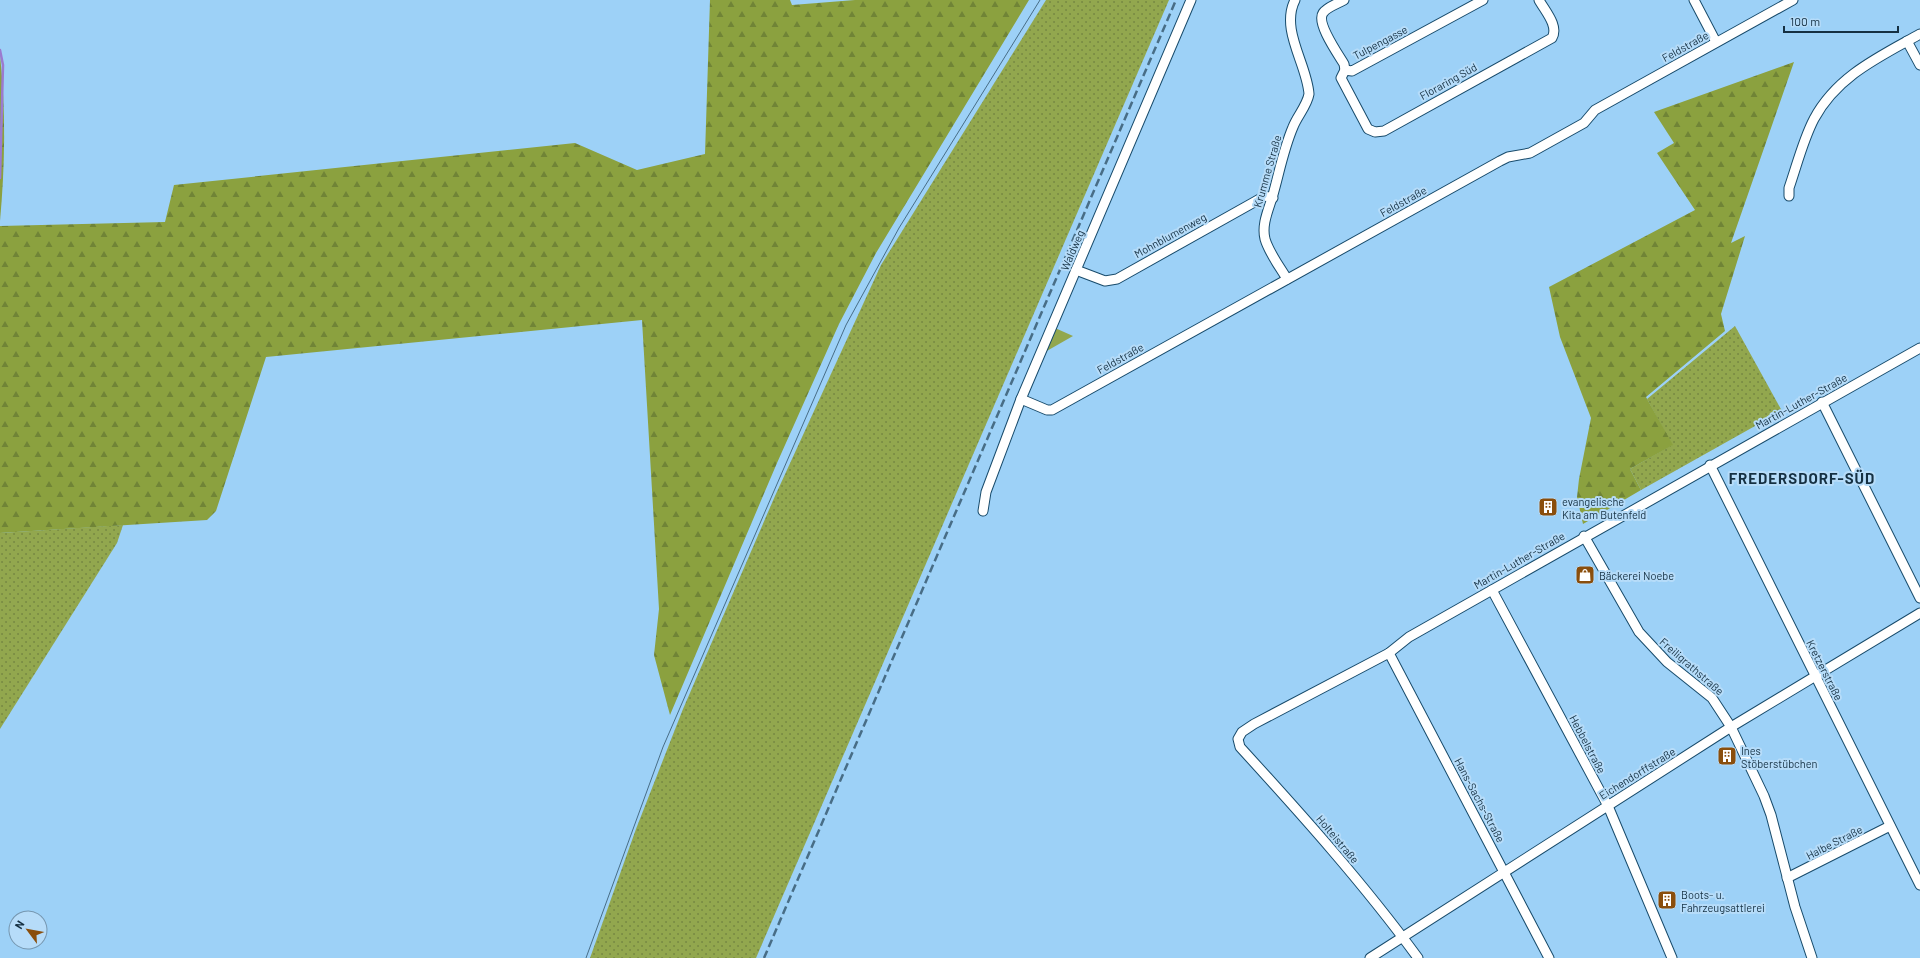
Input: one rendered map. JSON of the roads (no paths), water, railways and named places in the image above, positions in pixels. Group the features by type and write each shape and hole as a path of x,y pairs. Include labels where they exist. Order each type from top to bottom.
{"street":[{"name":"Waldweg","path":"983,511 986,492 1021,399 1191,0"},
{"name":"Krumme Straße","path":"1287,279 1265,238 1265,221 1273,198 1284,148 1295,121 1308,100 1308,94 1291,25 1292,8 1295,0"},
{"path":"1343,74 1344,64 1321,23 1322,14 1327,9 1344,0"},
{"name":"Tulpengasse","path":"1343,74 1352,71 1483,0"},
{"name":"Floraring Süd","path":"1343,74 1368,129 1375,132 1384,132 1552,38 1554,33 1553,25 1539,0"},
{"path":"1694,0 1716,42"},
{"name":"Feldstraße","path":"1021,399 1042,408 1052,410 1500,161 1508,157 1522,156 1530,153 1584,123 1595,110 1793,0"},
{"path":"1789,196 1789,188 1811,126 1837,87 1858,70 1920,34"},
{"path":"1908,41 1920,64"},
{"name":"Mohnblumenweg","path":"1076,270 1105,281 1117,279 1265,196 1273,198"},
{"name":"Martin-Luther-Straße","path":"1238,739 1242,732 1254,724 1389,653 1409,637 1584,536 1920,348"},
{"path":"1822,402 1920,598"},
{"name":"Kretzerstraße","path":"1710,465 1814,676 1920,885"},
{"name":"Freiligrathstraße","path":"1584,536 1638,632 1667,662 1712,698 1731,727 1766,802 1787,878 1812,958"},
{"name":"Hebbelstraße","path":"1492,590 1608,806 1672,958"},
{"name":"Eichendorffstraße","path":"1370,958 1731,727 1920,613"},
{"name":"Hans-Sachs-Straße","path":"1389,653 1549,958"},
{"name":"Holteistraße","path":"1238,739 1240,747 1312,827 1403,937 1418,958"},
{"name":"Halbe Straße","path":"1787,878 1890,826"}],"waterway":[{"path":"0,50 3,65 0,178"}],"tram line":[{"path":"586,958 663,747 846,325 899,228 1040,0"}],"railway":[{"path":"764,958 1176,0"}],"place":[{"name":"evangelische Kita am Butenfeld","path":"1548,507"},
{"name":"Bäckerei Noebe","path":"1585,575"},
{"name":"Ines Stöberstübchen","path":"1727,756"},
{"name":"Boots- u. Fahrzeugsattlerei","path":"1667,900"}],"district":[{"name":"FREDERSDORF-SÜD","path":"1802,478"}]}
